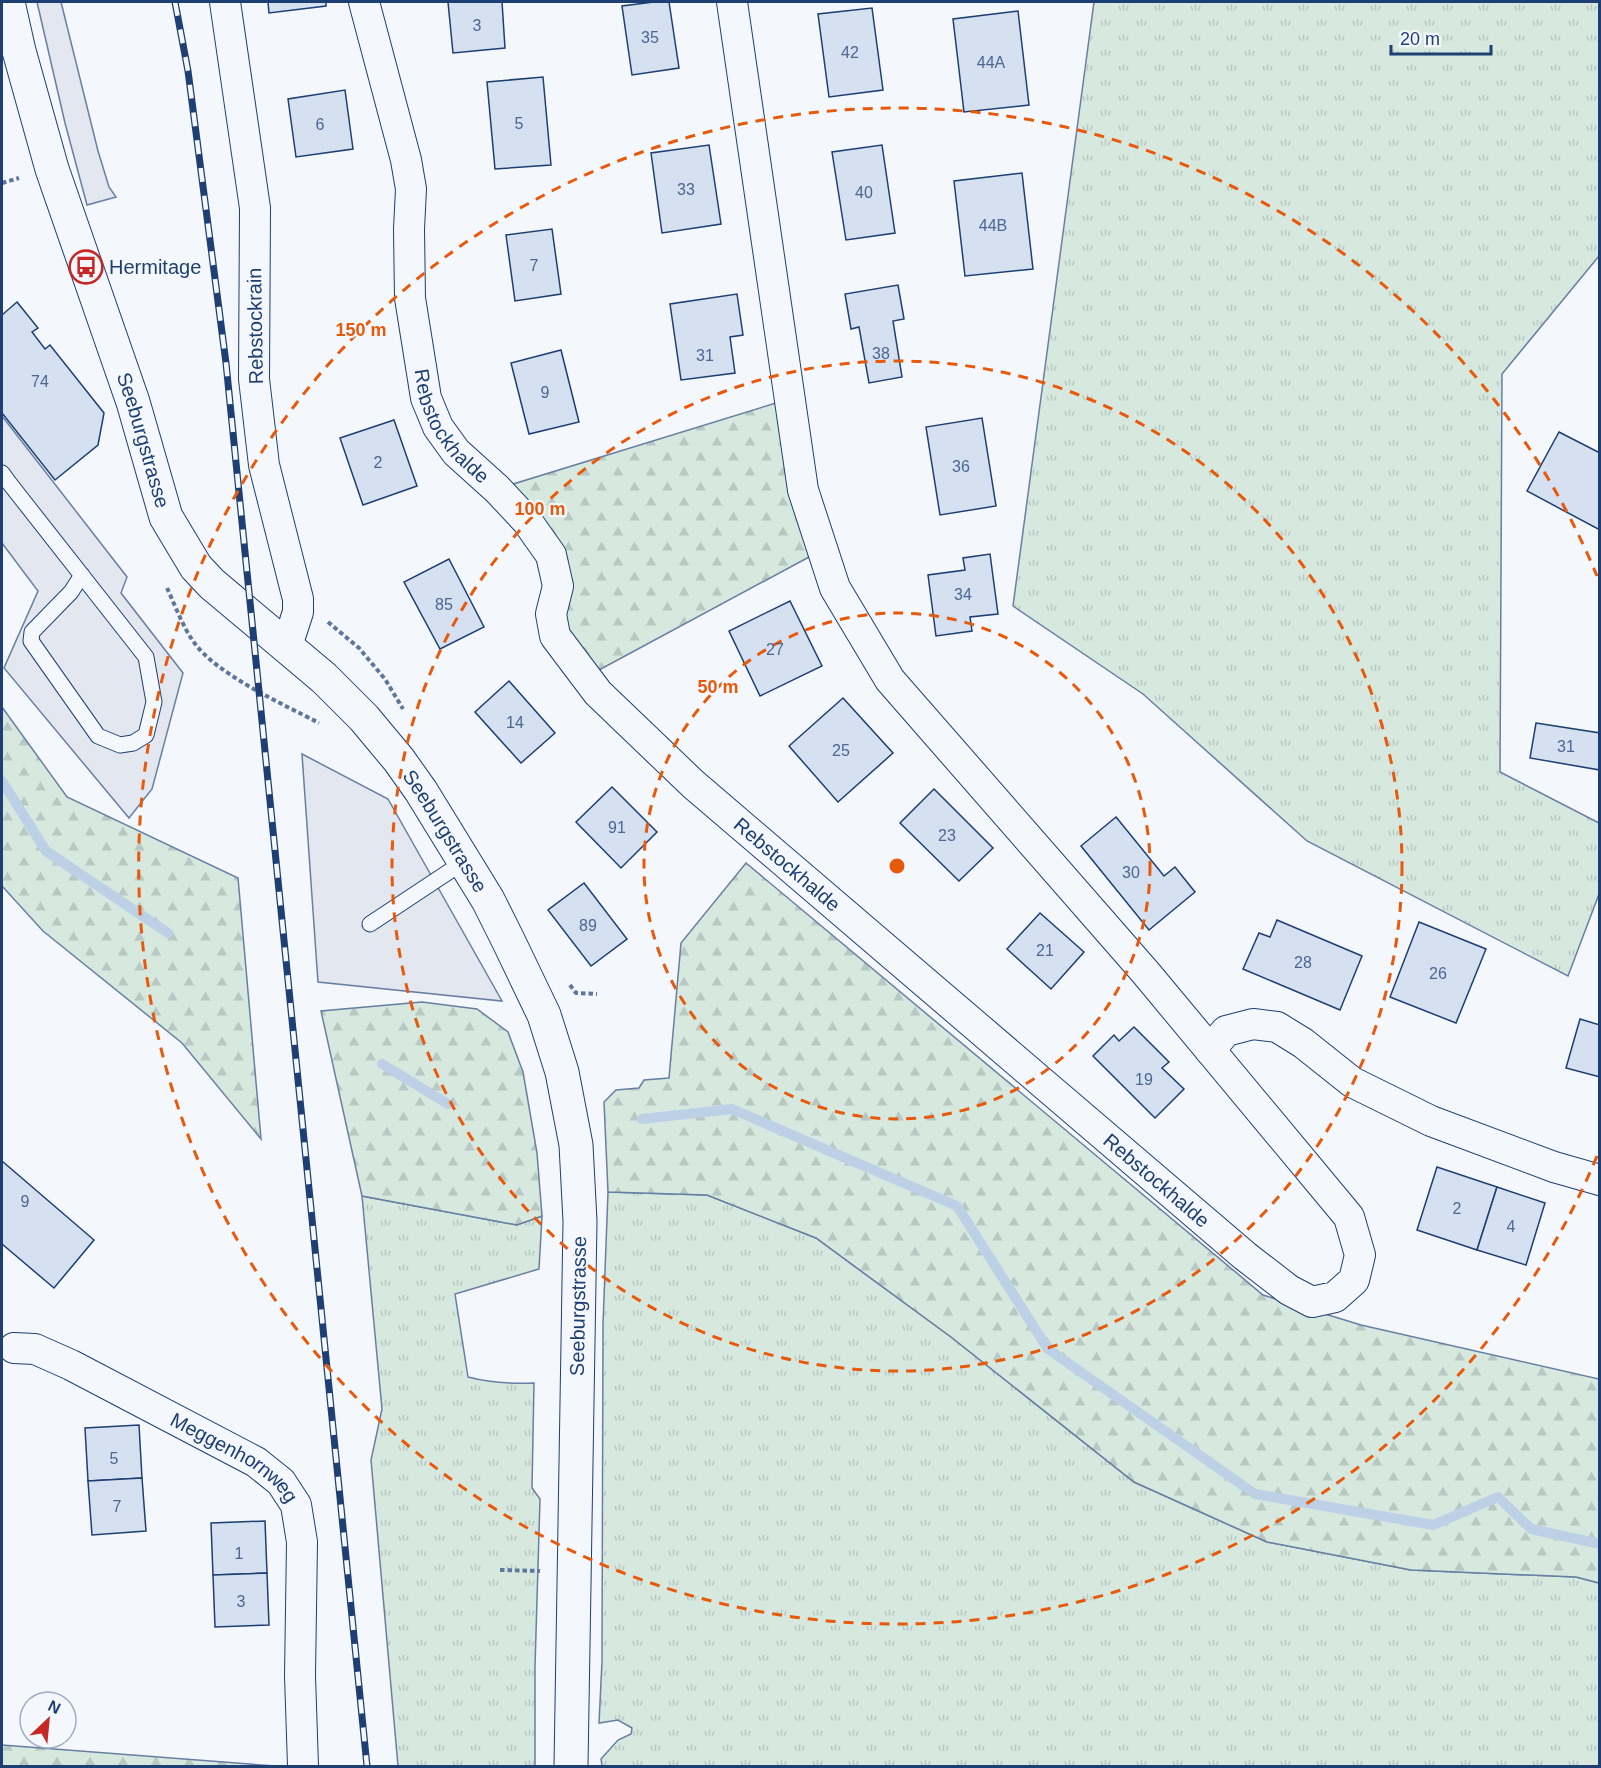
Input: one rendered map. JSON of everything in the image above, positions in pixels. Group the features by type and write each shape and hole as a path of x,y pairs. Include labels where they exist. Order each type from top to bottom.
{"main road":[{"name":"Seeburgstrasse","path":"9,2 10,53 133,402 166,517 188,555 204,575 324,678 359,712 399,760 465,861 508,940 544,1014 562,1072 576,1145 580,1221 572,1767"}],"street":[{"name":"Rebstockrain","path":"225,2 255,208 254,379 264,465 298,599 298,612 286,646"},
{"name":"Rebstockhalde","path":"364,2 406,160 411,189 410,298 426,399 438,428 456,452 497,489 527,521 551,555 558,586 551,614 555,636 598,693 693,784 1245,1256 1289,1290 1312,1302 1335,1297 1354,1280 1360,1255 1349,1216 1210,1050 890,680 835,588 803,490 732,2"},
{"path":"1210,1050 1226,1031 1253,1024 1277,1027 1303,1043 1352,1082 1431,1121 1554,1167 1599,1180"},
{"name":"Meggenhornweg","path":"8,1347 35,1349 71,1365 256,1462 281,1482 296,1505 302,1542 300,1676 303,1767"}],"lane":[{"path":"2,473 82,575 146,657 154,702 146,735 133,743 120,745 98,736 31,641 32,632 71,592 82,575"},
{"path":"370,924 465,861"}],"path":[{"path":"2,183 15,179"},
{"path":"164,580 193,642 213,662 231,675 325,726"},
{"path":"326,620 352,643"},
{"path":"500,1570 574,1574"}],"green space":[{"path":"1094,2 1599,2 1599,256 1502,374 1500,772 1599,823 1599,894 1568,976 1307,841 1143,694 1013,606"},
{"path":"789,399 822,550 586,677 555,636 558,586 497,489"},
{"path":"2,707 67,797 238,878 261,1139 182,1043 43,931 2,886"},
{"path":"746,863 1263,1295 1361,1325 1599,1379 1599,1583 1576,1577 1411,1570 1267,1542 1134,1482 951,1337 816,1238 707,1195 608,1192 604,1102 616,1090 639,1088 644,1080 669,1078 681,943"},
{"path":"422,1002 477,1009 508,1032 523,1072 537,1153 542,1216 517,1225 362,1196 321,1011"},
{"path":"608,1192 707,1195 816,1238 951,1337 1134,1482 1267,1542 1411,1570 1576,1577 1599,1583 1599,1766 602,1766 601,1759 618,1740 631,1734 632,1728 618,1720 599,1723 602,1662 603,1324"},
{"path":"362,1196 517,1225 542,1216 539,1269 455,1294 468,1377 501,1383 534,1383 532,1488 540,1499 535,1667 535,1766 398,1766 371,1460 382,1409"},
{"path":"2,1745 18,1746 18,1750 67,1750 275,1766 2,1766"}],"shaded area":[{"path":"37,2 61,2 98,151 109,187 116,197 87,205"},
{"path":"2,416 127,577 121,593 183,673 152,789 129,818 4,668 38,591 2,543"},
{"path":"302,754 388,799 502,1001 318,982"}],"building":[{"path":"268,2 326,2 326,6 269,13"},
{"path":"448,2 502,2 505,48 453,53"},
{"path":"669,2 679,68 632,75 622,6"},
{"path":"872,8 883,90 829,97 818,14"},
{"path":"1018,11 1029,105 964,112 953,19"},
{"path":"543,77 551,165 495,169 487,82"},
{"path":"345,90 353,149 296,157 288,99"},
{"path":"709,145 721,224 662,233 651,153"},
{"path":"882,145 895,233 846,240 832,152"},
{"path":"1022,173 1033,269 965,276 954,181"},
{"path":"552,229 561,294 515,301 506,235"},
{"path":"898,285 904,319 893,321 902,377 869,383 859,327 851,329 845,294"},
{"path":"737,294 743,335 730,337 735,373 681,380 670,304"},
{"path":"17,302 38,328 32,332 45,349 50,345 104,413 98,445 55,480 2,413 2,315"},
{"path":"561,350 579,422 529,434 511,363"},
{"path":"982,418 996,506 940,515 926,427"},
{"path":"394,420 417,486 363,505 340,438"},
{"path":"1559,432 1600,453 1600,530 1527,491"},
{"path":"990,554 998,614 970,617 972,631 936,636 928,575 965,570 963,558"},
{"path":"449,559 484,627 440,649 404,582"},
{"path":"790,601 822,666 760,696 729,631"},
{"path":"509,681 555,733 521,763 475,712"},
{"path":"843,698 893,753 838,802 789,746"},
{"path":"1536,723 1600,733 1600,770 1530,758"},
{"path":"612,787 657,832 621,868 576,822"},
{"path":"934,789 993,848 959,881 900,823"},
{"path":"1116,817 1164,876 1175,867 1195,892 1149,930 1081,846"},
{"path":"584,883 627,939 591,966 548,910"},
{"path":"1040,913 1084,952 1051,989 1007,949"},
{"path":"1277,920 1362,956 1340,1010 1243,969 1259,933 1270,937"},
{"path":"1419,922 1486,949 1456,1023 1390,997"},
{"path":"1580,1019 1600,1025 1600,1077 1566,1068"},
{"path":"1134,1027 1169,1062 1162,1068 1184,1089 1155,1118 1093,1056 1114,1035 1119,1041"},
{"path":"2,1161 94,1240 54,1288 2,1244"},
{"path":"1437,1167 1497,1187 1477,1250 1417,1230"},
{"path":"1497,1187 1545,1203 1526,1265 1477,1250"},
{"path":"139,1425 142,1478 88,1481 85,1428"},
{"path":"142,1478 146,1531 92,1535 88,1481"},
{"path":"265,1521 267,1573 213,1575 211,1523"},
{"path":"267,1573 269,1625 215,1627 213,1575"}],"waterway":[{"path":"2,781 46,851 168,933"},
{"path":"382,1064 448,1104"},
{"path":"642,1119 732,1109 957,1206 1048,1349 1255,1494 1433,1525 1498,1497 1531,1529 1600,1544"}],"railway":[{"path":"175,2 188,71 226,363 367,1766"}],"place":[{"name":"Hermitage","path":"86,267"}]}
